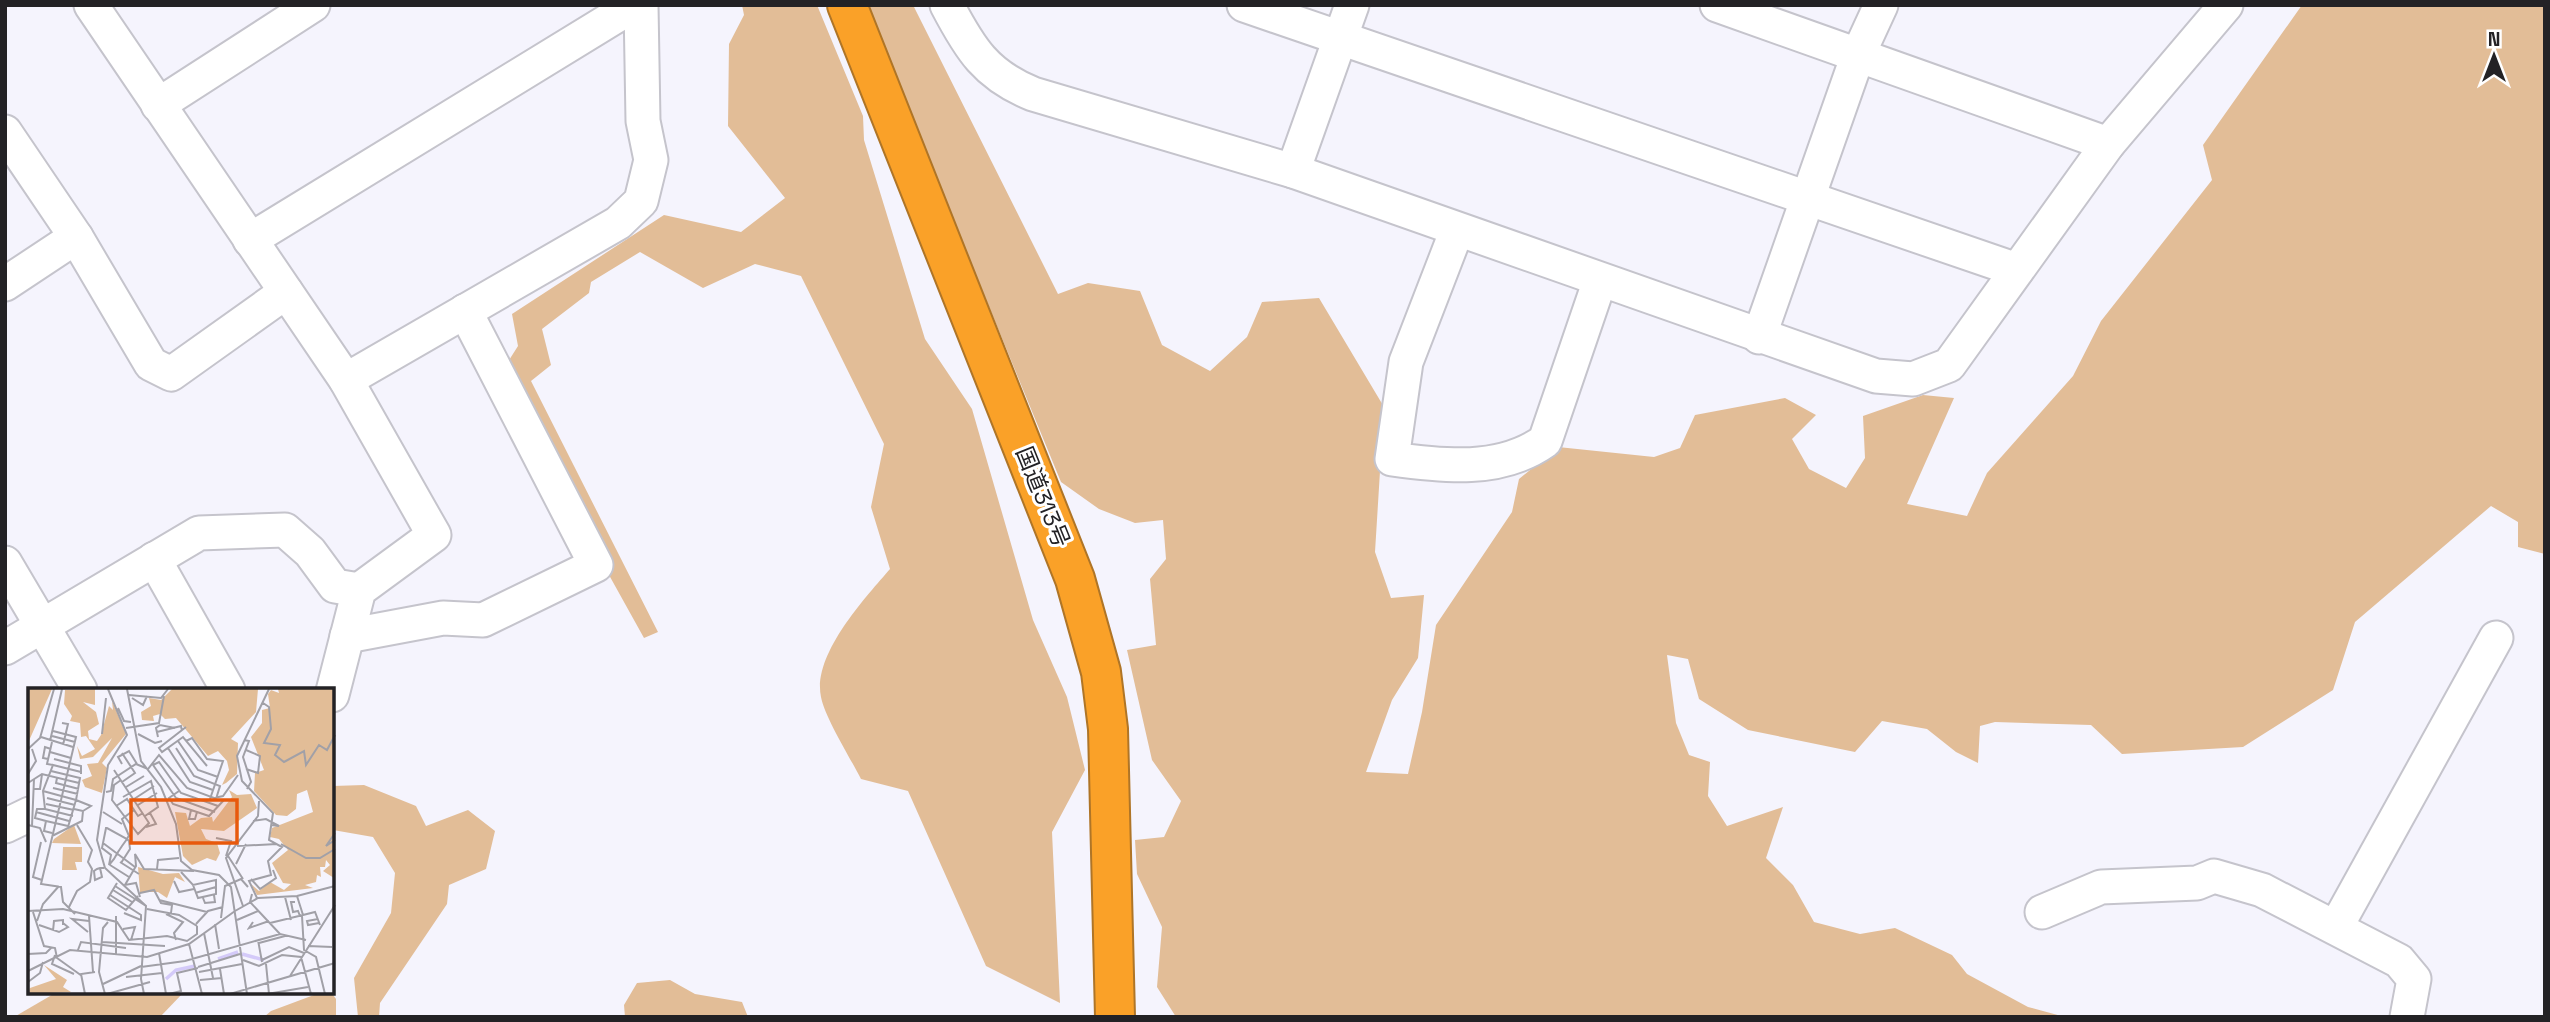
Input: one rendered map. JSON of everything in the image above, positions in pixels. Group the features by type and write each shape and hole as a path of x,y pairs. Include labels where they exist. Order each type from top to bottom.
{"highway":[{"name":"国道313号","path":"848,5 1075,579 1091,631 1101,672 1111,783 1115,1017"}],"street":[{"path":"91,5 346,380 434,535 359,590 334,688"},
{"path":"158,105 313,5"},
{"path":"250,240 634,5"},
{"path":"346,380 618,223 641,201 651,160 643,121 641,5"},
{"path":"947,5 982,62 1004,83 1293,172 1876,376 1913,379 1949,365 2108,144 2226,5"},
{"path":"1244,5 2017,270"},
{"path":"1293,172 1352,5"},
{"path":"1717,5 2108,144"},
{"path":"1759,337 1858,55 1881,5"},
{"path":"5,132 76,237 151,364 171,374 286,292"},
{"path":"1457,230 1406,362 1392,459 1451,467 1478,464 1530,452 1545,441 1600,280"},
{"path":"5,284 76,237"},
{"path":"347,636 443,618 483,620 596,565 465,311"},
{"path":"5,649 199,533 285,530 310,552 335,586 359,590"},
{"path":"154,559 227,688"},
{"path":"5,563 79,688"},
{"path":"2336,927 2496,638"},
{"path":"5,827 28,815"},
{"path":"2042,912 2101,887 2197,883 2214,876 2262,890 2399,961 2414,979 2407,1017"}],"shaded area":[{"path":"742,5 817,5 863,116 864,140 925,339 972,409 1033,620 1067,697 1085,770 1052,832 1060,1003 986,966 908,791 861,779 823,706 820,681 832,646 855,611 890,569 871,507 884,444 801,276 755,264 703,288 640,252 591,282 589,293 542,329 551,365 531,381 658,632 644,638 599,557 504,368 518,346 512,314 664,215 741,232 785,198 728,126 729,44 744,15"},
{"path":"865,5 913,5 1058,294 1088,283 1140,291 1162,345 1210,371 1247,337 1262,302 1319,298 1384,407 1375,552 1391,598 1424,595 1418,658 1392,700 1366,772 1408,774 1422,712 1436,625 1512,512 1519,479 1558,447 1654,457 1680,448 1695,415 1785,398 1816,415 1792,439 1809,469 1846,488 1865,458 1863,416 1923,395 1954,398 1907,504 1967,516 1987,473 2073,376 2101,321 2212,180 2203,145 2302,5 2545,5 2545,554 2518,547 2518,522 2491,506 2355,622 2333,690 2243,747 2122,754 2091,725 1995,722 1980,726 1978,763 1956,752 1927,729 1882,721 1855,752 1748,730 1699,699 1688,659 1667,655 1676,723 1689,755 1710,762 1708,796 1727,826 1783,807 1766,858 1793,885 1814,922 1860,934 1895,928 1952,955 1967,974 2028,1007 2065,1017 1176,1017 1157,987 1162,927 1137,874 1135,840 1164,837 1181,801 1152,760 1127,650 1156,645 1150,579 1166,559 1163,520 1135,523 1099,509 1061,482"},
{"path":"364,785 416,806 426,826 468,810 495,831 486,869 449,885 447,904 380,1003 379,1017 358,1017 354,978 391,913 395,873 373,837 334,830 334,786"},
{"path":"670,980 695,994 742,1002 748,1017 625,1017 624,1005 637,983"},
{"path":"54,994 182,994 160,1017 14,1017"},
{"path":"317,994 332,994 336,999 336,1017 264,1017 271,1011"}]}
